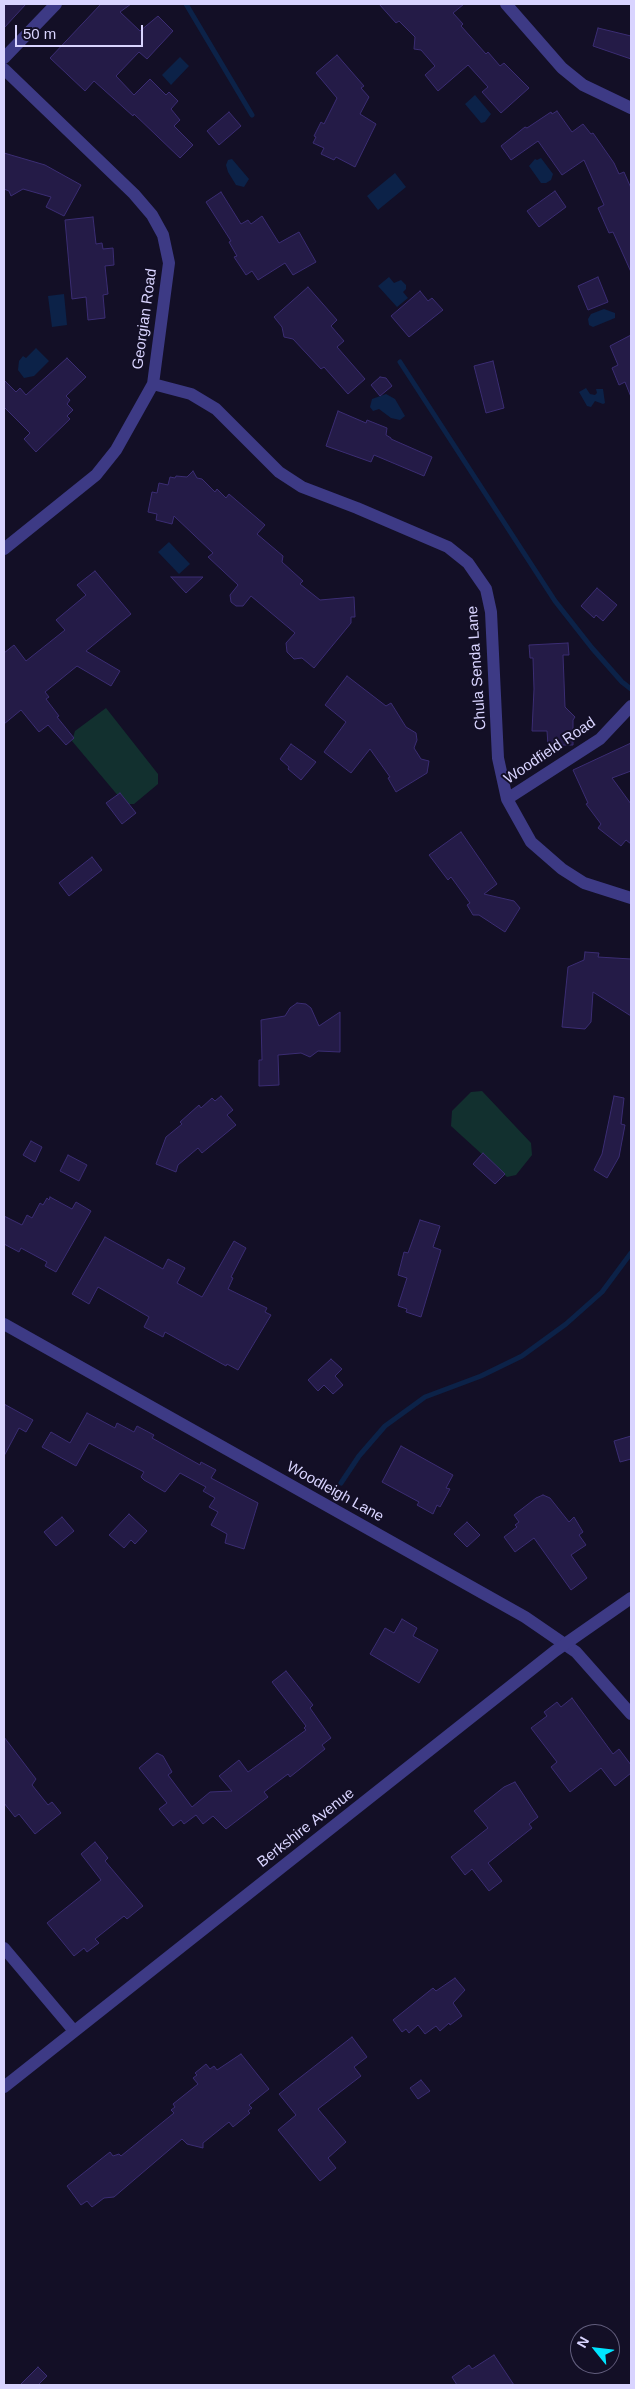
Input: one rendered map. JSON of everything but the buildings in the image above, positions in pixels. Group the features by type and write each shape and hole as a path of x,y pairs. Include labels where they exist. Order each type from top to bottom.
{"street":[{"path":"4,58 56,4"},
{"path":"506,4 562,68 583,85 631,108"},
{"name":"Georgian Road","path":"4,69 134,194 152,214 163,235 169,263 152,384 116,450 96,475 4,549"},
{"name":"Chula Senda Lane","path":"152,384 191,394 216,409 279,472 302,487 448,547 468,563 486,589 491,612 498,758 507,799 531,842 562,869 584,882 631,898"},
{"name":"Woodfield Road","path":"507,799 600,739 631,706"},
{"name":"Woodleigh Lane","path":"4,1324 525,1617 576,1652 631,1714"},
{"name":"Berkshire Avenue","path":"4,2087 565,1643 631,1598"},
{"path":"4,1948 74,2031"}],"green space":[{"path":"106,708 158,774 158,784 134,804 125,804 72,741 75,731"},
{"path":"482,1091 531,1143 532,1155 516,1175 507,1177 451,1126 452,1111 471,1092"}],"water":[{"path":"180,57 189,66 171,85 162,75"},
{"path":"475,95 491,114 485,122 481,123 465,104"},
{"path":"541,158 553,174 551,180 546,183 541,183 529,166 535,159"},
{"path":"232,159 249,179 244,187 236,185 228,172 226,165 228,160"},
{"path":"395,173 406,187 378,210 367,196"},
{"path":"389,277 394,283 401,280 406,285 406,289 403,292 408,298 397,307 378,286"},
{"path":"64,294 67,325 52,327 48,296"},
{"path":"604,309 615,313 615,318 593,327 589,325 588,319 591,314"},
{"path":"36,348 49,361 34,376 24,378 18,370 19,361 23,356 26,358"},
{"path":"586,388 590,394 595,395 597,393 596,389 603,389 605,403 595,401 591,407 587,406 579,392"},
{"path":"386,394 395,399 405,416 400,420 391,418 379,409 373,411 370,407 372,399"},
{"path":"169,542 190,564 179,574 158,552"}],"waterway":[{"path":"186,4 252,115"},
{"path":"400,362 555,601 592,648 622,682 631,689"},
{"path":"341,1483 359,1456 385,1426 425,1397 481,1376 522,1356 566,1324 602,1292 631,1253"}]}
